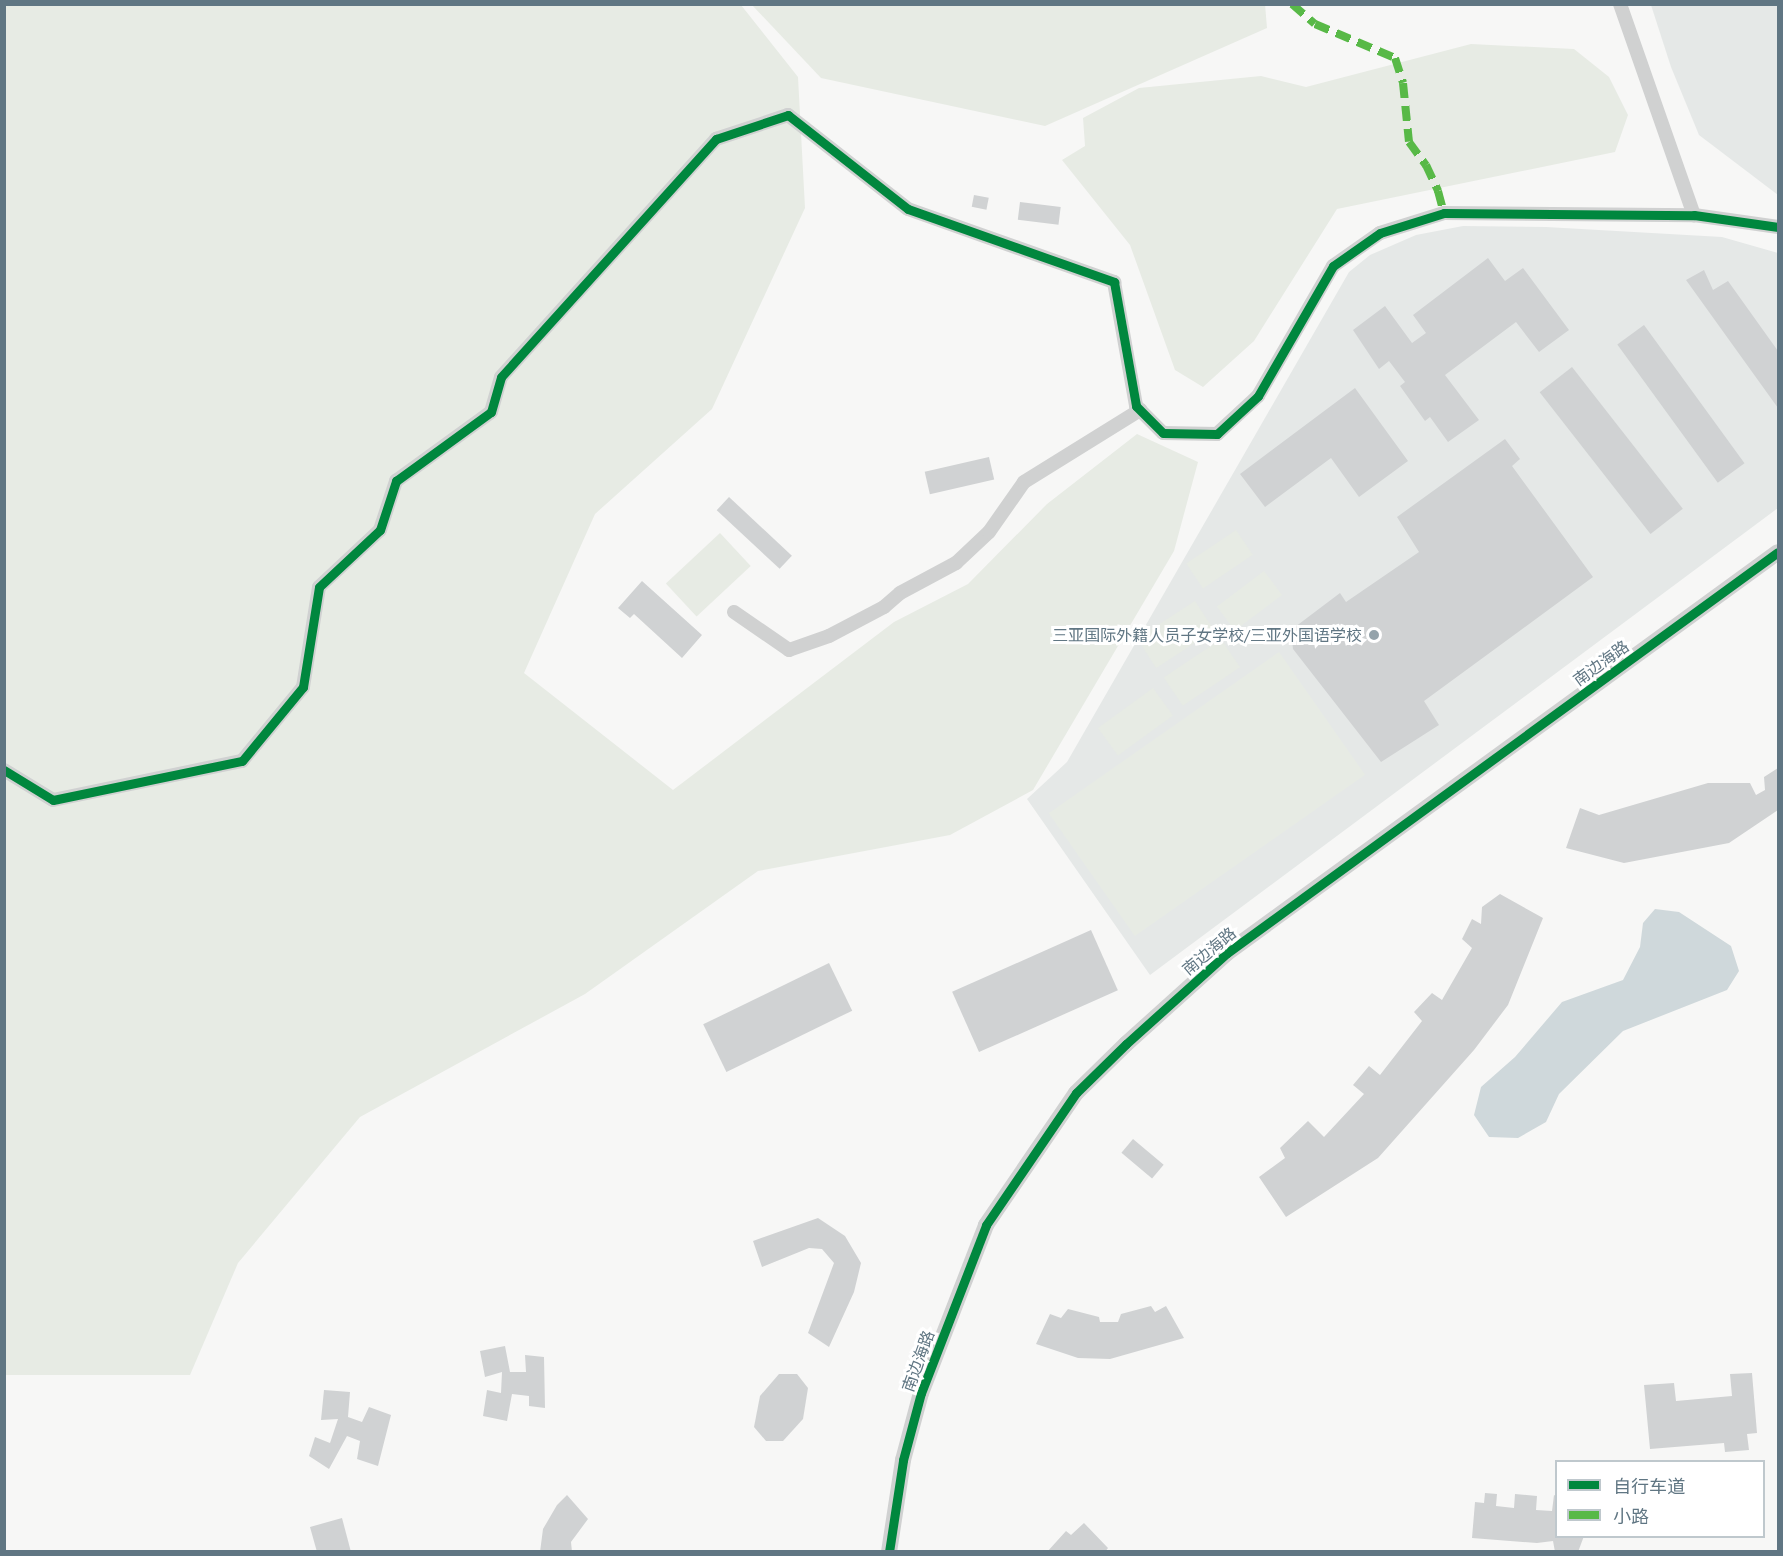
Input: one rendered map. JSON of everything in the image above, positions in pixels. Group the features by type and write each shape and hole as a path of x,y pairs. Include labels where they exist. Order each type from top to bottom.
{"street":[{"path":"1620,4 1694,215"},
{"path":"4,770 53,800 242,761 303,687 319,587 380,530 396,481 491,412 501,377 716,139 788,115 908,209 1114,282 1136,406 1163,432 1217,434 1258,396 1333,266 1380,233 1443,213 1694,215 1779,227"},
{"path":"734,612 789,650 829,636 884,607 900,593 956,563 989,532 1023,482 1140,410"},
{"name":"南边海路","path":"889,1551 903,1460 921,1393 986,1225 1076,1093 1126,1044 1227,953 1779,552"}],"shaded area":[{"path":"1265,4 1267,28 1045,126 821,78 752,5"},
{"path":"4,5 741,5 798,77 805,208 712,409 595,514 524,673 673,790 894,622 968,584 1047,504 1137,434 1198,462 1174,551 1033,790 950,835 758,871 585,994 360,1117 238,1263 190,1375 5,1375"},
{"path":"1651,5 1778,5 1778,195 1699,135 1671,67"},
{"path":"1471,44 1574,49 1609,77 1628,115 1615,152 1337,209 1254,341 1203,387 1175,370 1130,245 1062,160 1085,146 1083,118 1139,88 1261,76 1306,87"},
{"name":"三亚国际外籍人员子女学校/三亚外国语学校","path":"1463,226 1546,227 1722,237 1778,253 1778,508 1150,975 1027,799 1067,762 1349,272 1370,255 1416,235"},
{"path":"1236,530 1253,555 1203,588 1186,564"},
{"path":"720,533 751,566 697,616 666,583"},
{"path":"1264,571 1282,595 1235,630 1217,607"},
{"path":"1195,601 1214,630 1156,668 1137,639"},
{"path":"1221,639 1240,667 1183,706 1164,678"},
{"path":"1279,652 1365,775 1135,936 1049,813"},
{"path":"1153,688 1173,716 1118,755 1098,728"},
{"path":"1655,909 1679,912 1731,946 1739,971 1727,990 1623,1031 1559,1094 1546,1122 1518,1138 1489,1137 1474,1115 1481,1087 1515,1057 1562,1002 1623,980 1640,947 1643,923"}],"building":[{"path":"974,195 989,198 986,210 972,207"},
{"path":"1020,202 1061,207 1059,225 1018,220"},
{"path":"1488,258 1505,281 1523,268 1569,330 1539,352 1516,322 1445,375 1479,420 1448,442 1430,417 1425,421 1400,386 1405,382 1389,361 1379,369 1353,330 1385,306 1412,343 1426,333 1413,315"},
{"path":"1704,270 1713,290 1728,281 1778,351 1778,408 1686,280"},
{"path":"1644,325 1745,463 1718,483 1617,344"},
{"path":"1572,367 1683,509 1651,534 1540,392"},
{"path":"1355,388 1408,461 1359,497 1331,458 1265,507 1240,474"},
{"path":"1505,439 1520,459 1512,466 1593,577 1424,701 1439,725 1381,762 1293,649 1291,630 1340,593 1346,602 1419,552 1397,517"},
{"path":"989,457 994,479 930,494 925,472"},
{"path":"729,497 792,556 780,569 717,510"},
{"path":"642,581 702,635 682,658 634,614 630,618 618,608"},
{"path":"1778,768 1778,810 1729,843 1624,863 1566,848 1580,808 1599,815 1708,783 1750,783 1756,795 1765,790 1764,777"},
{"path":"1500,894 1543,918 1508,1005 1474,1050 1378,1158 1286,1217 1259,1177 1285,1158 1280,1148 1308,1121 1324,1137 1364,1094 1353,1085 1369,1066 1380,1075 1422,1021 1414,1012 1432,993 1442,1000 1472,948 1462,939 1472,919 1481,924 1482,907"},
{"path":"1091,930 1118,990 979,1052 952,992"},
{"path":"829,963 852,1011 726,1072 703,1024"},
{"path":"1133,1139 1164,1165 1152,1179 1121,1153"},
{"path":"818,1218 845,1236 861,1263 854,1292 829,1347 808,1333 834,1263 822,1249 809,1248 762,1267 753,1241"},
{"path":"1151,1306 1155,1312 1166,1306 1184,1338 1110,1359 1078,1358 1036,1344 1050,1314 1061,1318 1068,1309 1099,1317 1100,1322 1118,1322 1121,1314"},
{"path":"505,1346 510,1372 526,1372 525,1355 544,1357 545,1408 529,1406 529,1396 512,1394 507,1421 483,1416 487,1390 501,1393 502,1372 485,1377 480,1351"},
{"path":"1752,1373 1757,1433 1747,1434 1749,1450 1725,1452 1724,1443 1650,1449 1644,1385 1674,1383 1676,1401 1732,1396 1730,1374"},
{"path":"779,1374 797,1374 808,1388 803,1419 783,1441 766,1441 754,1427 760,1396"},
{"path":"324,1390 350,1392 348,1417 362,1422 369,1407 391,1415 378,1466 357,1459 360,1441 347,1436 329,1469 309,1456 315,1437 330,1443 338,1419 321,1420"},
{"path":"1485,1493 1497,1494 1496,1506 1514,1508 1515,1494 1537,1496 1536,1510 1552,1511 1555,1496 1555,1538 1583,1538 1578,1552 1555,1552 1553,1541 1537,1543 1472,1538 1475,1502 1484,1503"},
{"path":"567,1495 588,1519 571,1542 572,1552 540,1552 543,1529 557,1505"},
{"path":"342,1518 351,1552 317,1552 310,1527"},
{"path":"1084,1523 1108,1548 1105,1552 1047,1552 1066,1531 1071,1535"}],"marked path":[{"path":"1292,4 1315,24 1395,58 1403,83 1409,142 1426,165 1438,191 1444,213"}],"cycle path":[{"path":"4,770 53,800 242,761 303,687 319,587 380,530 396,481 491,412 501,377 716,139 788,115 908,209 1114,282 1136,406 1163,433 1217,434 1258,396 1333,266 1380,233 1444,213 1694,215 1778,227"},
{"path":"889,1552 903,1460 921,1393 986,1225 1076,1093 1126,1044 1227,953 1778,552"}],"place":[{"name":"三亚国际外籍人员子女学校/三亚外国语学校","path":"1374,635"}]}
